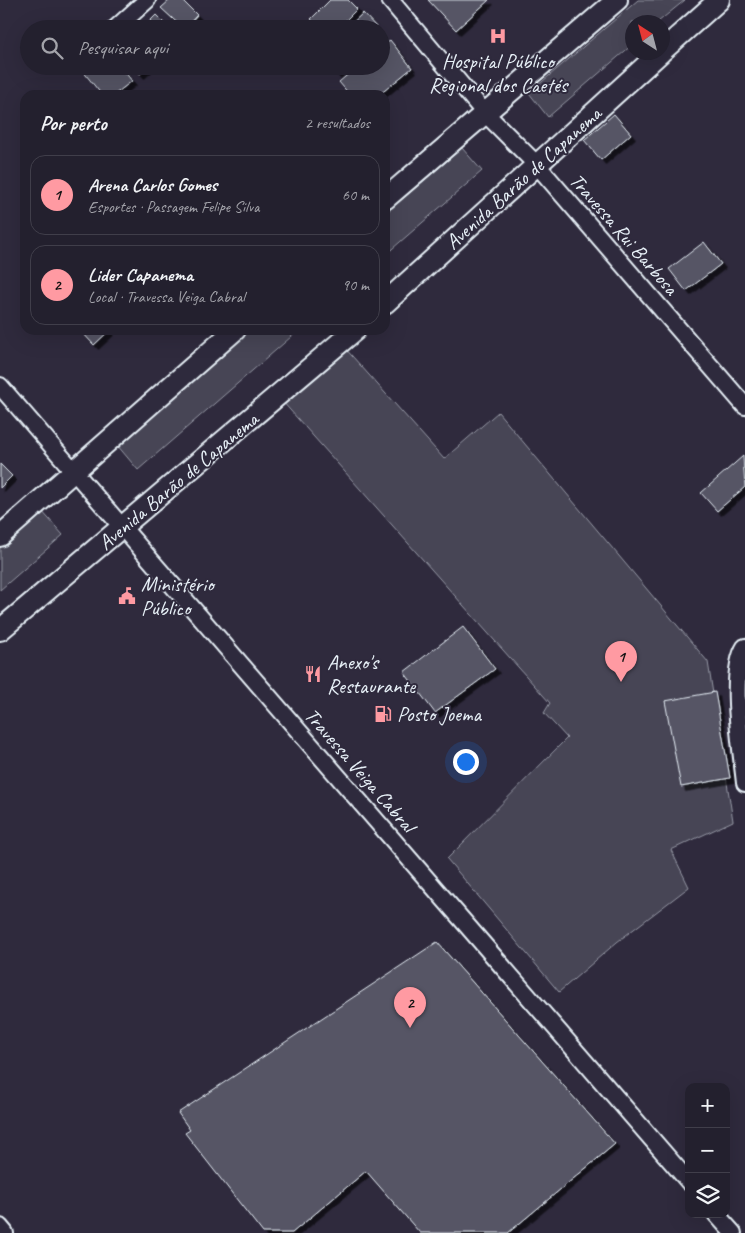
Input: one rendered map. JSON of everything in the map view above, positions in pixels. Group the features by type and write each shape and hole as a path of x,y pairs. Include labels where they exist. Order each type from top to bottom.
{"street":[{"path":"125,20 147,0"},
{"name":"Travessa Rui Barbosa","path":"390,0 484,112 537,165 745,406"},
{"path":"390,195 484,112 617,0"},
{"name":"Avenida Barão de Capanema","path":"670,45 719,0"},
{"name":"Avenida Barão de Capanema","path":"390,298 653,60"},
{"path":"0,536 229,335"},
{"name":"Avenida Barão de Capanema","path":"0,630 350,335"},
{"name":"Travessa Veiga Cabral","path":"0,386 685,1177"},
{"path":"745,647 742,652 737,683 738,715 745,783"},
{"path":"720,1218 733,1233"},
{"path":"0,1227 5,1233"}],"shaded area":[{"path":"638,0 685,0 667,15 625,15 625,51 548,117 529,93"},
{"path":"462,148 482,171 390,251 390,210"},
{"path":"244,335 293,335 138,470 117,445"},
{"path":"344,347 444,459 498,412 708,662 733,821 671,850 689,887 617,942 559,992 447,859 567,738 544,713 550,703 282,401"},
{"path":"41,510 63,535 0,590 0,545"}],"building":[{"path":"170,0 182,0 197,15 192,20 174,20 161,8"},
{"path":"330,0 348,0 357,9 346,20 311,19"},
{"path":"428,0 489,0 456,30"},
{"path":"363,13 370,20 356,20"},
{"path":"156,15 161,20 151,20"},
{"path":"390,40 412,68 385,90 346,90 339,82 347,75 390,75"},
{"path":"86,75 127,75 132,81 120,90 98,90"},
{"path":"614,114 631,134 601,160 584,140"},
{"path":"704,242 721,264 686,291 669,269"},
{"path":"85,335 105,335 94,345"},
{"path":"743,456 745,487 717,511 701,493"},
{"path":"0,464 12,476 0,488"},
{"path":"463,627 495,669 435,713 404,672"},
{"path":"715,692 730,778 681,787 665,701"},
{"path":"437,942 615,1144 508,1233 420,1233 366,1171 292,1233 263,1233 185,1133 190,1130 178,1113"}],"place":[{"name":"Hospital Público Regional dos Caetés","path":"498,36"},
{"name":"Ministério Público","path":"127,596"},
{"name":"Anexo's Restaurante","path":"313,674"},
{"name":"Arena Carlos Gomes","path":"621,682"},
{"name":"Posto Joema","path":"383,714"},
{"name":"Lider Capanema","path":"410,1028"}]}
